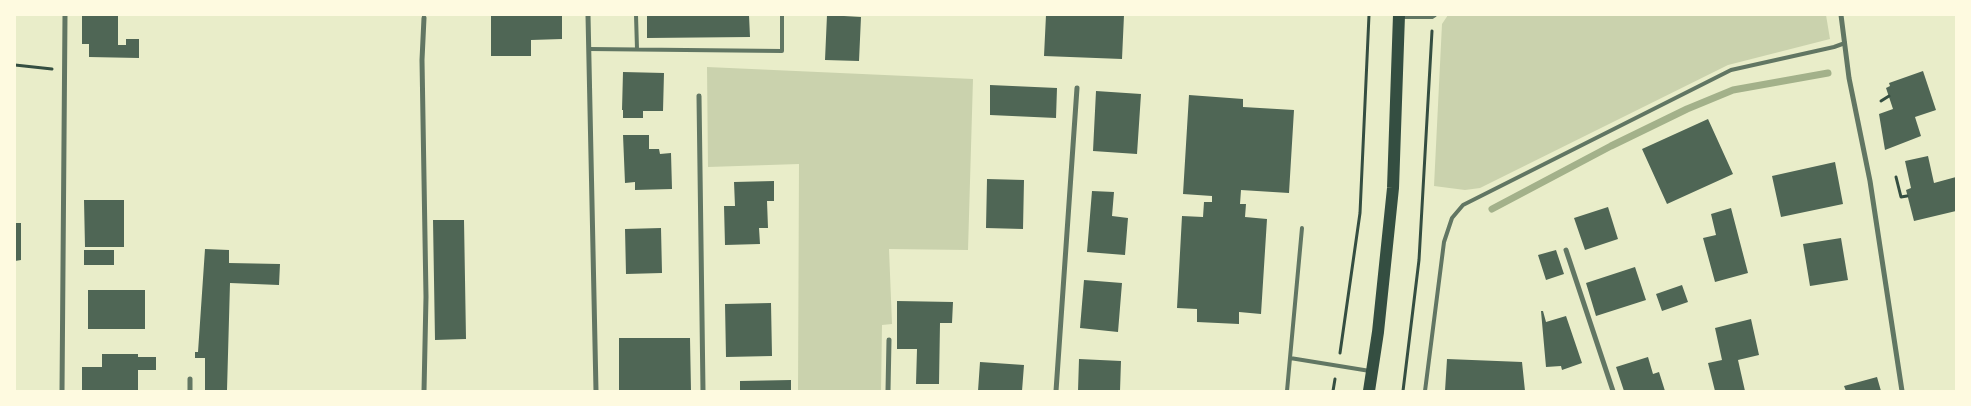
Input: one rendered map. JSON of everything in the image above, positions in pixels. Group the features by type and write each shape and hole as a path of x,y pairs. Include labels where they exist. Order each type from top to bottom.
{"main road":[{"path":"1369,391 1373,371 1393,188 1400,16"}],"street":[{"path":"62,391 65,15"},
{"path":"588,15 596,391"},
{"path":"1841,15 1849,78 1870,181 1902,391"},
{"path":"424,18 422,60 426,298 424,391"},
{"path":"1056,391 1077,88"},
{"path":"698,96 703,391"},
{"path":"1566,250 1613,391"},
{"path":"888,391 889,340"},
{"path":"190,379 190,391"}],"lane":[{"path":"636,15 637,49"},
{"path":"589,49 782,51 782,15"},
{"path":"1400,16 1433,16"},
{"path":"1425,391 1444,242 1452,218 1463,205 1731,70 1845,43"},
{"path":"1287,391 1302,228"},
{"path":"1290,358 1373,371"}],"path":[{"path":"1333,391 1360,213 1369,15"},
{"path":"1403,391 1419,260 1433,16"},
{"path":"15,65 64,70"},
{"path":"1881,101 1889,96"},
{"path":"1896,177 1901,197 1907,196"}],"green space":[{"path":"1448,15 1826,15 1830,39 1728,65 1480,188 1465,190 1434,186 1442,24"},
{"path":"707,67 973,79 968,250 889,249 892,324 882,325 881,391 798,391 799,164 708,167"}],"building":[{"path":"82,15 118,15 118,45 126,45 126,39 139,39 139,58 89,57 89,44 82,44"},
{"path":"562,15 562,39 531,40 531,56 491,56 491,16"},
{"path":"647,15 749,15 750,37 647,38"},
{"path":"827,15 861,17 859,61 825,60"},
{"path":"1046,15 1124,15 1122,59 1044,56"},
{"path":"1923,71 1936,110 1915,117 1921,136 1885,150 1879,114 1893,109 1886,88 1890,86 1889,83"},
{"path":"623,72 664,73 663,111 643,111 643,118 623,118"},
{"path":"990,85 1057,88 1056,118 990,115"},
{"path":"1096,91 1141,94 1137,154 1093,151"},
{"path":"1189,95 1243,99 1243,107 1294,110 1289,193 1241,190 1240,204 1246,204 1245,217 1267,219 1261,314 1239,312 1239,324 1197,322 1197,309 1177,308 1182,216 1203,217 1204,202 1212,202 1212,196 1183,194"},
{"path":"1708,119 1733,174 1667,204 1642,149"},
{"path":"623,135 649,135 649,149 659,149 660,154 671,153 672,189 635,190 635,182 625,183"},
{"path":"1928,156 1934,183 1956,177 1956,211 1914,221 1906,190 1911,188 1905,161"},
{"path":"1835,162 1843,204 1781,217 1772,176"},
{"path":"987,179 1024,180 1023,229 986,228"},
{"path":"774,181 774,201 767,201 768,228 759,228 760,244 725,245 724,206 735,206 734,182"},
{"path":"1092,191 1114,192 1112,216 1128,218 1125,255 1087,252"},
{"path":"84,200 124,200 124,247 85,247"},
{"path":"1608,207 1618,239 1585,250 1574,218"},
{"path":"1731,208 1748,273 1715,282 1703,238 1716,235 1711,214"},
{"path":"433,220 464,220 466,339 435,340"},
{"path":"15,223 21,223 21,260 15,261"},
{"path":"661,228 662,273 626,274 625,229"},
{"path":"1841,238 1848,280 1810,286 1803,244"},
{"path":"205,249 229,250 229,263 280,264 279,285 230,283 227,390 225,391 205,391 205,358 195,358 195,352 198,352"},
{"path":"84,250 114,250 114,265 84,265"},
{"path":"1556,250 1564,274 1546,280 1538,255"},
{"path":"1635,267 1646,300 1596,316 1586,283"},
{"path":"1084,280 1122,283 1118,332 1080,328"},
{"path":"1682,285 1688,302 1662,311 1656,294"},
{"path":"88,290 145,290 145,329 88,329"},
{"path":"897,301 953,302 952,323 940,323 939,384 916,384 917,349 897,349"},
{"path":"771,303 772,356 726,357 725,304"},
{"path":"1541,311 1543,311 1546,322 1566,316 1582,363 1562,370 1561,366 1546,367"},
{"path":"1751,319 1759,355 1738,360 1745,391 1715,391 1708,363 1722,360 1715,328"},
{"path":"619,338 690,338 691,391 619,391"},
{"path":"102,354 138,354 138,357 156,357 156,370 138,370 138,391 82,391 82,367 102,367"},
{"path":"1648,357 1653,374 1659,372 1665,391 1624,391 1616,367"},
{"path":"1079,359 1121,361 1120,391 1078,391"},
{"path":"1447,359 1522,362 1525,391 1445,391"},
{"path":"980,362 1024,365 1022,391 978,391"},
{"path":"1877,377 1881,391 1846,391 1844,386"},
{"path":"791,380 791,391 740,391 740,381"}],"waterway":[{"path":"1492,209 1611,146 1687,109 1733,90 1828,73"}]}
